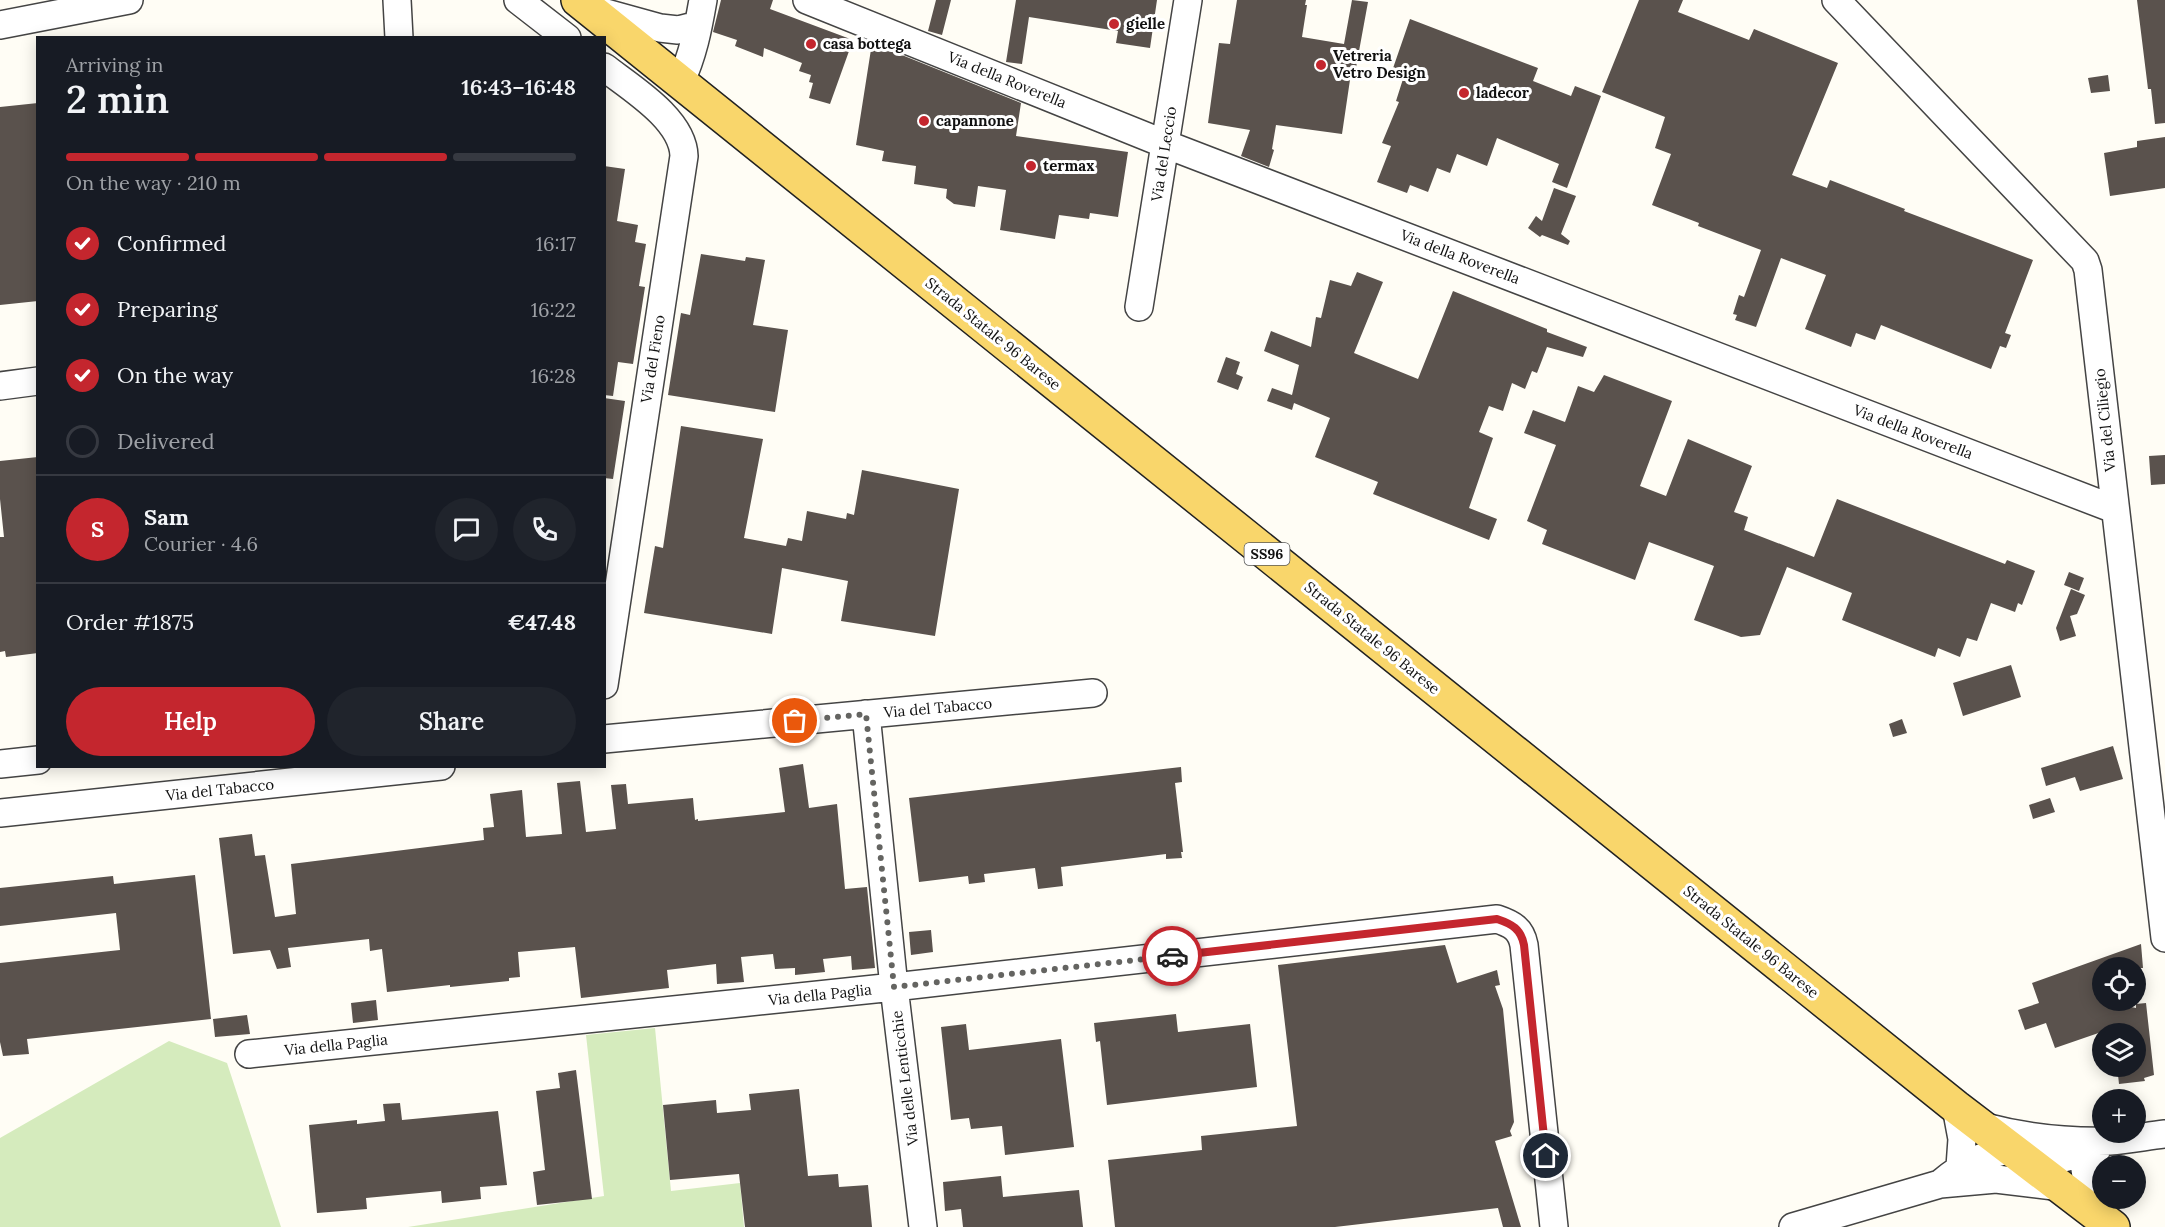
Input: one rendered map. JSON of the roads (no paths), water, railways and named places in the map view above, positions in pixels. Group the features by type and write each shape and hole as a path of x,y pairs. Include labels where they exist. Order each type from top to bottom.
{"main road":[{"name":"Strada Statale 96 Barese","path":"583,4 614,47 668,73 1968,1117 2029,1152 2062,1187 2102,1218"}],"street":[{"path":"0,25 129,0"},
{"path":"397,0 399,36"},
{"path":"518,0 564,36"},
{"name":"Via della Roverella","path":"807,0 1165,144 2114,509"},
{"name":"Via del Leccio","path":"1139,307 1188,0"},
{"name":"Via del Ciliegio","path":"1836,0 2085,261 2090,281 2114,509 2165,938"},
{"path":"583,4 642,24 693,18 690,60 668,73"},
{"name":"Via del Fieno","path":"606,69 655,107 670,122 682,140 684,156 606,672"},
{"path":"0,386 36,381"},
{"name":"Via del Tabacco","path":"606,739 1093,693"},
{"name":"Via delle Lenticchie","path":"866,714 894,987 923,1227"},
{"path":"0,764 36,760"},
{"name":"Via del Tabacco","path":"0,813 422,768"},
{"name":"Via della Paglia","path":"249,1054 894,987 1497,919 1509,922 1517,928 1524,945 1554,1227"},
{"path":"1950,1176 1968,1117"},
{"path":"1793,1227 1950,1176 1986,1155 2029,1152 2065,1157 2102,1146 2165,1134"},
{"path":"2102,1146 2085,1169 2102,1218"},
{"path":"1996,1179 2029,1152"},
{"path":"1950,1176 2062,1187"}],"place":[{"name":"gielle","path":"1114,24"},
{"name":"casa bottega","path":"811,44"},
{"name":"Vetreria Vetro Design","path":"1321,65"},
{"name":"ladecor","path":"1464,93"},
{"name":"capannone","path":"924,121"},
{"name":"termax","path":"1031,166"}]}
